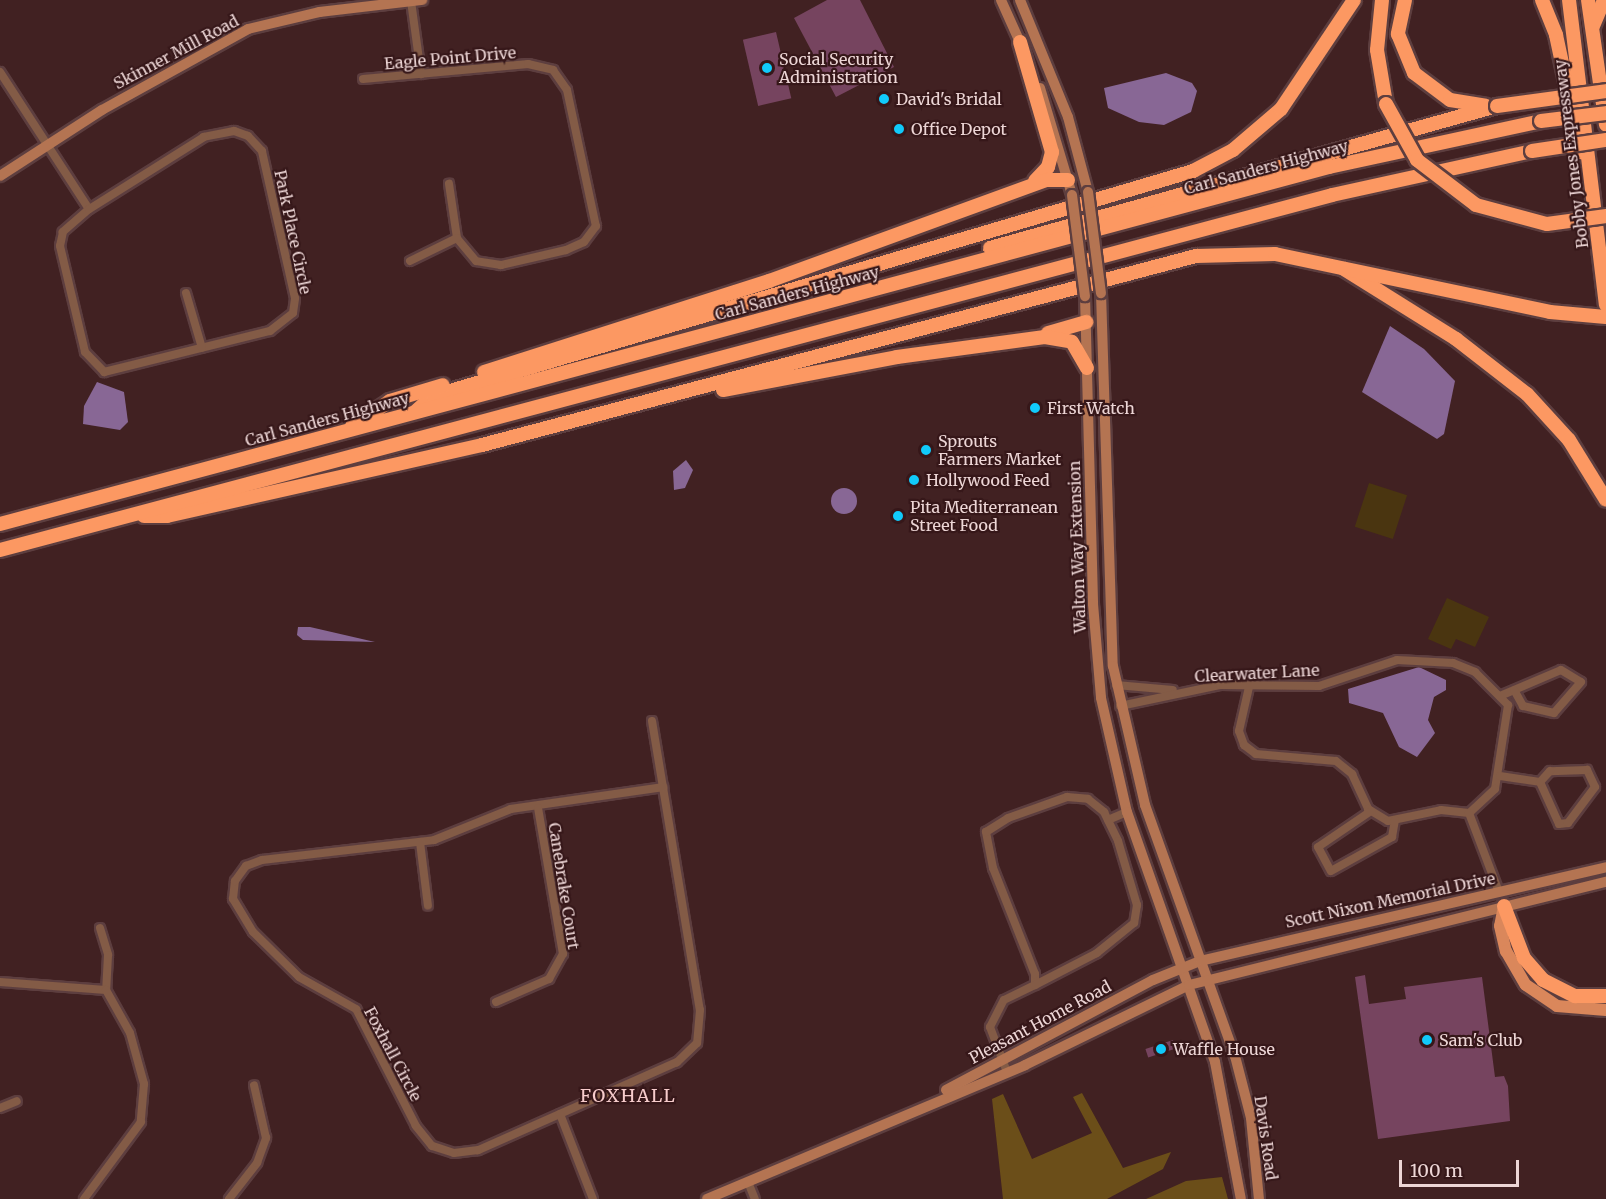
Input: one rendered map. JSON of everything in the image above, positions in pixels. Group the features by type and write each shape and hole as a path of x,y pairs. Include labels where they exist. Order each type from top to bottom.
{"highway":[{"path":"413,414 433,396 1193,171 1233,150 1281,109 1354,0"},
{"path":"1382,0 1377,50 1386,104 1417,160 1476,206 1547,224 1606,216"},
{"path":"1405,0 1398,34 1414,73 1450,100 1497,106"},
{"path":"1542,0 1556,35 1600,252"},
{"name":"Bobby Jones Expressway","path":"1569,0 1606,305"},
{"path":"1588,0 1606,124"},
{"path":"1593,26 1604,0"},
{"path":"1020,42 1052,152 1044,174 1028,186"},
{"path":"919,277 970,254 1067,225 1497,106 1606,91"},
{"name":"Carl Sanders Highway","path":"0,524 1341,164 1541,121 1606,112"},
{"path":"0,550 1332,195 1532,151 1606,140"},
{"path":"341,433 390,401 769,281 1028,186 1068,180"},
{"path":"127,515 167,516 674,394 1185,258 1246,253 1340,266 1570,315 1606,317"},
{"path":"1340,266 1456,339 1527,394 1569,440 1606,500"},
{"path":"674,394 699,396 958,349 1086,322"},
{"path":"958,349 1062,337 1080,350 1087,368"},
{"path":"1504,906 1524,958 1543,980 1575,996 1606,996"}],"main road":[{"name":"Walton Way Extension","path":"1001,0 1020,42 1072,195 1085,296 1092,575 1101,698 1128,812 1189,985"},
{"name":"Walton Way Extension","path":"1020,0 1068,117 1088,190 1101,293 1107,577 1116,685 1120,706 1145,805 1208,980"},
{"name":"Skinner Mill Road","path":"0,176 48,143 248,29 320,12 416,1"},
{"path":"1068,180 1088,190"},
{"path":"1086,322 1102,314"},
{"path":"1092,575 1107,577"},
{"name":"Scott Nixon Memorial Drive","path":"1183,968 1200,961 1606,867"},
{"name":"Scott Nixon Memorial Drive","path":"1189,985 1606,882"},
{"path":"1499,892 1504,906 1500,926 1506,951 1526,985 1557,1006 1606,1010"},
{"name":"Pleasant Home Road","path":"914,1108 999,1059 1183,968"},
{"name":"Davis Road","path":"1208,980 1248,1107 1259,1199"},
{"name":"Pleasant Home Road","path":"707,1199 914,1108 1007,1072 1189,985"},
{"name":"Davis Road","path":"1189,985 1231,1122 1241,1199"}],"street":[{"path":"416,1 421,74"},
{"name":"Eagle Point Drive","path":"363,79 528,64 553,70 567,90 595,205 592,234 566,250 501,265 476,261 457,238"},
{"path":"0,72 89,209"},
{"name":"Park Place Circle","path":"217,132 248,136 262,151 295,298 293,313 270,330 118,373 104,372 91,361 60,246 63,232 89,209 217,132"},
{"path":"410,261 457,238 449,184"},
{"path":"186,293 202,348"},
{"name":"Clearwater Lane","path":"1120,706 1180,690 1319,686 1418,658 1475,672 1500,696"},
{"path":"1249,687 1239,731 1244,745 1256,754 1336,761 1352,774 1371,811 1395,820 1441,810 1469,813 1482,806 1500,776 1508,705 1500,696 1514,690 1561,670 1581,682 1554,712 1523,706 1514,690"},
{"path":"1116,685 1180,690"},
{"name":"Foxhall Circle","path":"652,721 663,787 700,1010 697,1043 677,1062 478,1150 454,1153 432,1146 416,1126 356,1009 299,976 237,912 235,881 246,866 293,855 420,842 511,809 538,808 663,787"},
{"path":"1587,770 1595,787 1568,823 1559,824 1540,782 1550,771 1587,770"},
{"path":"1500,776 1540,782"},
{"path":"1007,1072 999,1059 990,1027 1004,1000 1035,985 1097,953 1134,923 1137,904 1108,820 1088,799 1067,797 1008,818 986,832 993,868 1035,985"},
{"name":"Canebrake Court","path":"496,1002 549,979 563,954 538,808"},
{"path":"1371,811 1318,847 1330,871 1392,837 1395,820"},
{"path":"1108,820 1128,812"},
{"path":"1469,813 1499,892"},
{"path":"420,842 429,906"},
{"path":"84,1199 141,1122 144,1105 144,1084 130,1033 106,990 108,955 99,928"},
{"path":"0,982 106,990"},
{"path":"229,1199 257,1163 266,1138 254,1085"},
{"path":"0,1108 17,1101"},
{"path":"561,1114 593,1199"},
{"path":"748,1182 755,1199"}],"shaded area":[{"path":"1166,73 1192,83 1197,91 1191,112 1164,125 1139,122 1108,108 1104,88"},
{"path":"1390,326 1424,349 1455,381 1444,434 1437,439 1362,392"},
{"path":"97,382 124,392 128,422 120,430 83,424 84,406"},
{"path":"686,460 693,470 685,488 674,490 673,471"},
{"path":"1369,483 1407,495 1393,539 1355,527"},
{"path":"844,488 853,492 857,501 853,510 844,514 835,510 831,501 835,492"},
{"path":"1447,598 1489,617 1475,647 1456,639 1451,649 1428,639"},
{"path":"298,627 310,627 375,642 303,640 297,635"},
{"path":"1419,667 1446,680 1446,690 1434,697 1428,720 1435,733 1417,757 1399,747 1383,713 1349,703 1348,689"},
{"path":"1082,1093 1123,1168 1171,1152 1163,1169 1107,1199 1003,1199 992,1099 1003,1094 1032,1159 1092,1133 1073,1097"},
{"path":"1222,1177 1228,1199 1146,1199 1186,1181"}],"building":[{"path":"827,0 860,0 894,67 836,97 794,18"},
{"name":"Social Security Administration","path":"776,32 791,98 758,106 743,40"},
{"name":"Sam's Club","path":"1365,975 1369,1004 1406,999 1404,987 1482,977 1495,1077 1504,1076 1508,1086 1510,1121 1378,1139 1355,977"},
{"name":"Waffle House","path":"1173,1040 1176,1049 1148,1058 1145,1049"}],"place":[{"name":"Social Security Administration","path":"767,68"},
{"name":"David's Bridal","path":"884,99"},
{"name":"Office Depot","path":"899,129"},
{"name":"First Watch","path":"1035,408"},
{"name":"Sprouts Farmers Market","path":"926,450"},
{"name":"Hollywood Feed","path":"914,480"},
{"name":"Pita Mediterranean Street Food","path":"898,516"},
{"name":"Sam's Club","path":"1427,1040"},
{"name":"Waffle House","path":"1161,1049"}],"district":[{"name":"FOXHALL","path":"628,1096"}]}
